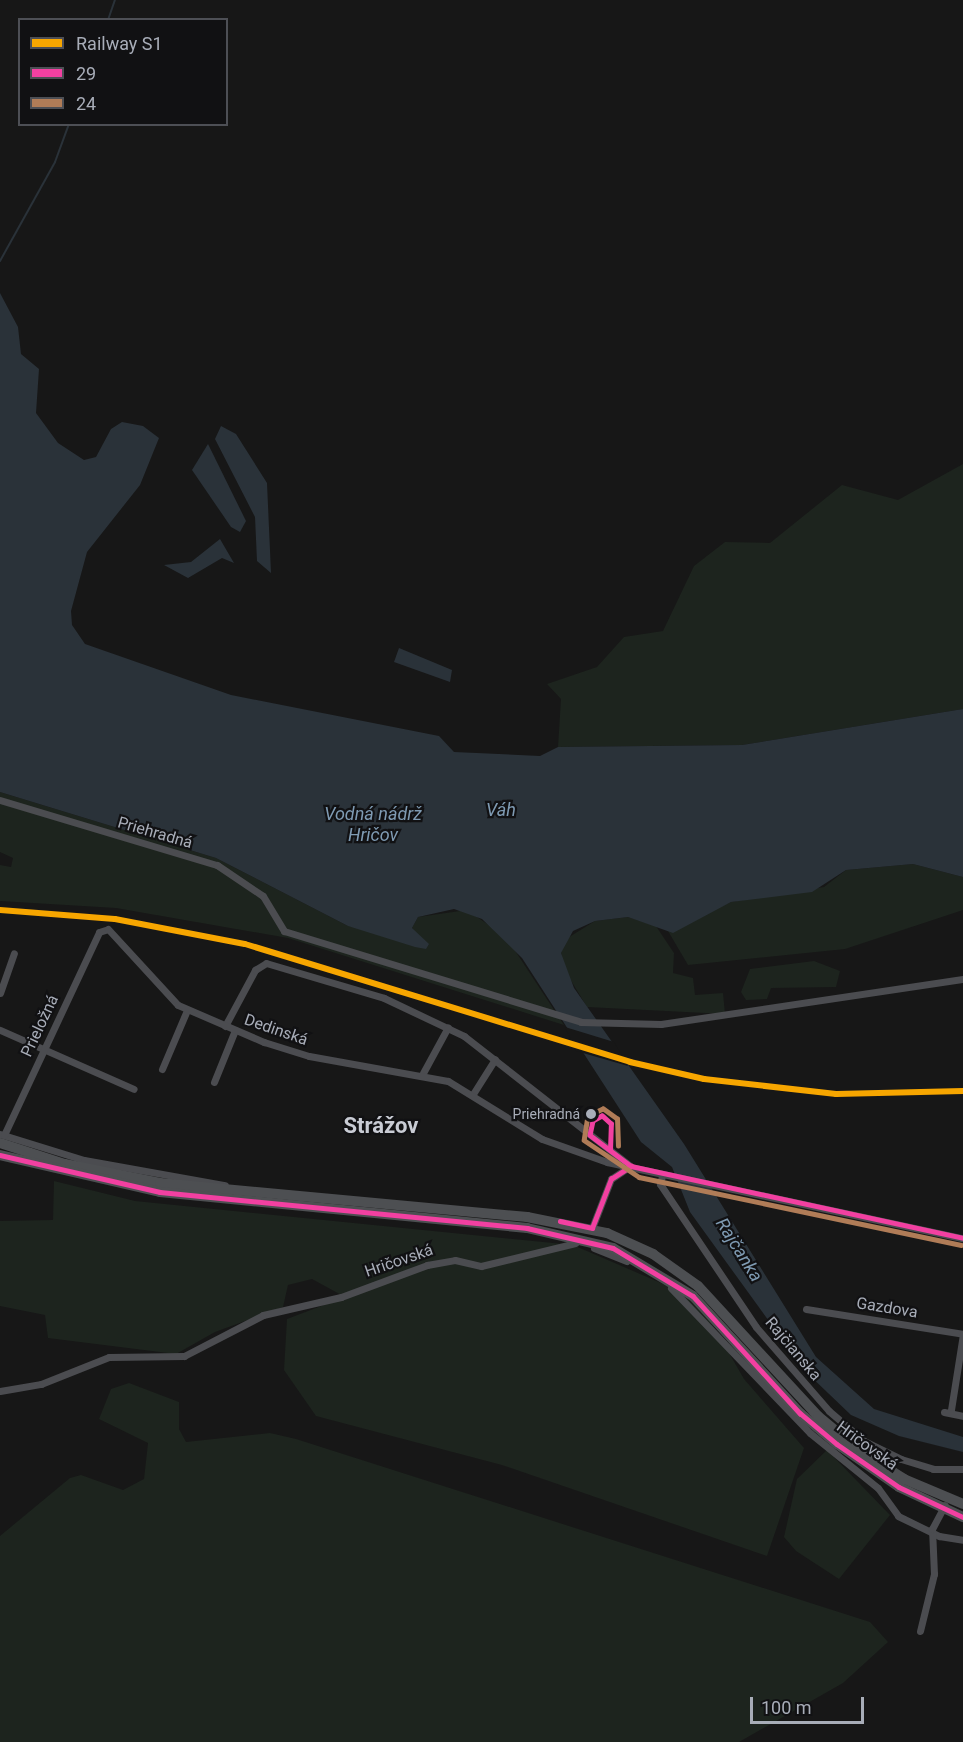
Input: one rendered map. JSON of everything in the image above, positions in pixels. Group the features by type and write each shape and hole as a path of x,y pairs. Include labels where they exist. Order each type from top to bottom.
{"main road":[{"name":"Hričovská","path":"1,1137 129,1179 592,1228 678,1270 713,1300 834,1431 891,1472 963,1504"},
{"name":"Hričovská","path":"0,1155 160,1192 527,1228 613,1248 693,1296 828,1437 887,1480 943,1510 963,1517"}],"street":[{"name":"Priehradná","path":"0,800 217,865 265,898 277,926 556,1016 604,1025 683,1022 963,979"},
{"name":"Dedinská","path":"103,929 113,932 149,978 187,1010 235,1030 309,1056 423,1073 473,1094 542,1139 665,1176 963,1238"},
{"name":"Prieložná","path":"1,1137 103,929"},
{"path":"0,993 14,953"},
{"path":"225,1026 255,970 268,963 384,998 448,1027 495,1059 632,1166 611,1179 592,1228"},
{"path":"162,1069 187,1010"},
{"path":"423,1073 448,1027"},
{"path":"0,1030 134,1089"},
{"path":"214,1083 235,1030"},
{"path":"473,1094 495,1059"},
{"name":"Rajčianska","path":"665,1176 660,1184 756,1327 829,1411 864,1441 901,1459 933,1469 963,1469"},
{"name":"Hričovská","path":"0,1391 41,1384 110,1357 184,1356 263,1315 340,1297 427,1265 455,1260 482,1266 559,1243 576,1243 628,1262 684,1297 810,1433 878,1488 898,1516 932,1529 948,1539 963,1540"},
{"name":"Gazdova","path":"806,1309 963,1334"},
{"path":"963,1334 948,1411 963,1416"},
{"path":"921,1631 934,1574 932,1529 948,1499"}],"shaded area":[{"path":"963,464 963,709 742,745 558,747 561,699 547,684 597,667 624,637 663,631 694,566 725,542 770,543 842,485 898,500"},
{"path":"0,792 216,858 348,926 416,933 412,928 418,917 467,910 506,937 564,1025 288,938 116,908 0,901 0,865 11,867 13,858 0,852"},
{"path":"913,864 963,877 963,910 845,949 688,965 668,931 731,902 824,887 846,870"},
{"path":"628,917 656,926 674,953 673,973 693,978 695,995 723,993 725,1014 587,1007 564,969 561,953 566,939 595,921"},
{"path":"814,961 840,971 836,987 771,988 767,999 746,1000 741,992 750,969"},
{"path":"54,1181 135,1201 573,1245 698,1299 744,1379 804,1448 767,1556 502,1465 316,1416 284,1370 287,1319 345,1297 312,1279 288,1285 283,1307 215,1332 176,1354 48,1338 45,1315 0,1306 0,1221 53,1220"},
{"path":"129,1383 179,1402 179,1429 186,1442 270,1433 296,1439 870,1622 888,1642 843,1683 739,1742 0,1742 0,1536 70,1478 81,1475 123,1490 144,1479 148,1443 99,1419 111,1389"},
{"path":"827,1450 890,1515 839,1579 796,1551 784,1537 797,1479"}],"water":[{"name":"Vodná nádrž Hričov","path":"0,293 18,327 21,354 39,369 36,413 58,443 84,460 96,457 111,429 122,422 143,426 159,438 140,485 87,552 71,611 72,625 85,644 231,695 439,736 454,752 540,756 558,747 742,745 963,709 963,877 913,864 846,870 812,892 731,902 673,933 628,917 595,921 573,931 561,953 574,988 684,1144 816,1357 874,1409 963,1437 963,1452 899,1436 851,1415 805,1371 690,1212 672,1167 641,1142 522,958 482,919 454,909 418,917 412,928 429,944 426,949 415,947 348,926 216,858 0,792"},
{"path":"221,426 236,434 267,483 271,573 257,561 255,517 215,439"},
{"path":"208,444 246,521 240,532 231,527 192,470"},
{"path":"220,539 234,563 222,558 188,578 164,565 191,562"},
{"path":"399,648 452,670 450,682 394,662"}],"pier":[{"path":"565,1027 614,1042 628,1066 576,1051"}],"waterway":[{"path":"109,18 115,0"},
{"path":"0,261 55,162 68,126"}],"rail line":[{"name":"S1","path":"0,910 115,919 245,944 630,1062 704,1079 836,1094 963,1091"}],"transit line":[{"name":"24","path":"618,1146 617,1119 603,1109 588,1116 584,1140 639,1177 961,1245"},
{"name":"29","path":"610,1150 611,1124 602,1116 593,1121 590,1135 631,1166"},
{"name":"29","path":"0,1155 160,1192 527,1228 613,1248 693,1296 800,1413 837,1444 899,1487 963,1517"},
{"name":"29","path":"560,1221 592,1228 611,1179 631,1166 963,1238"}],"place":[{"name":"Priehradná","path":"591,1114"}],"district":[{"name":"Strážov","path":"381,1126"}],"water label":[{"name":"Váh","path":"501,810"},
{"name":"Rajčanka","path":"739,1250"}]}
